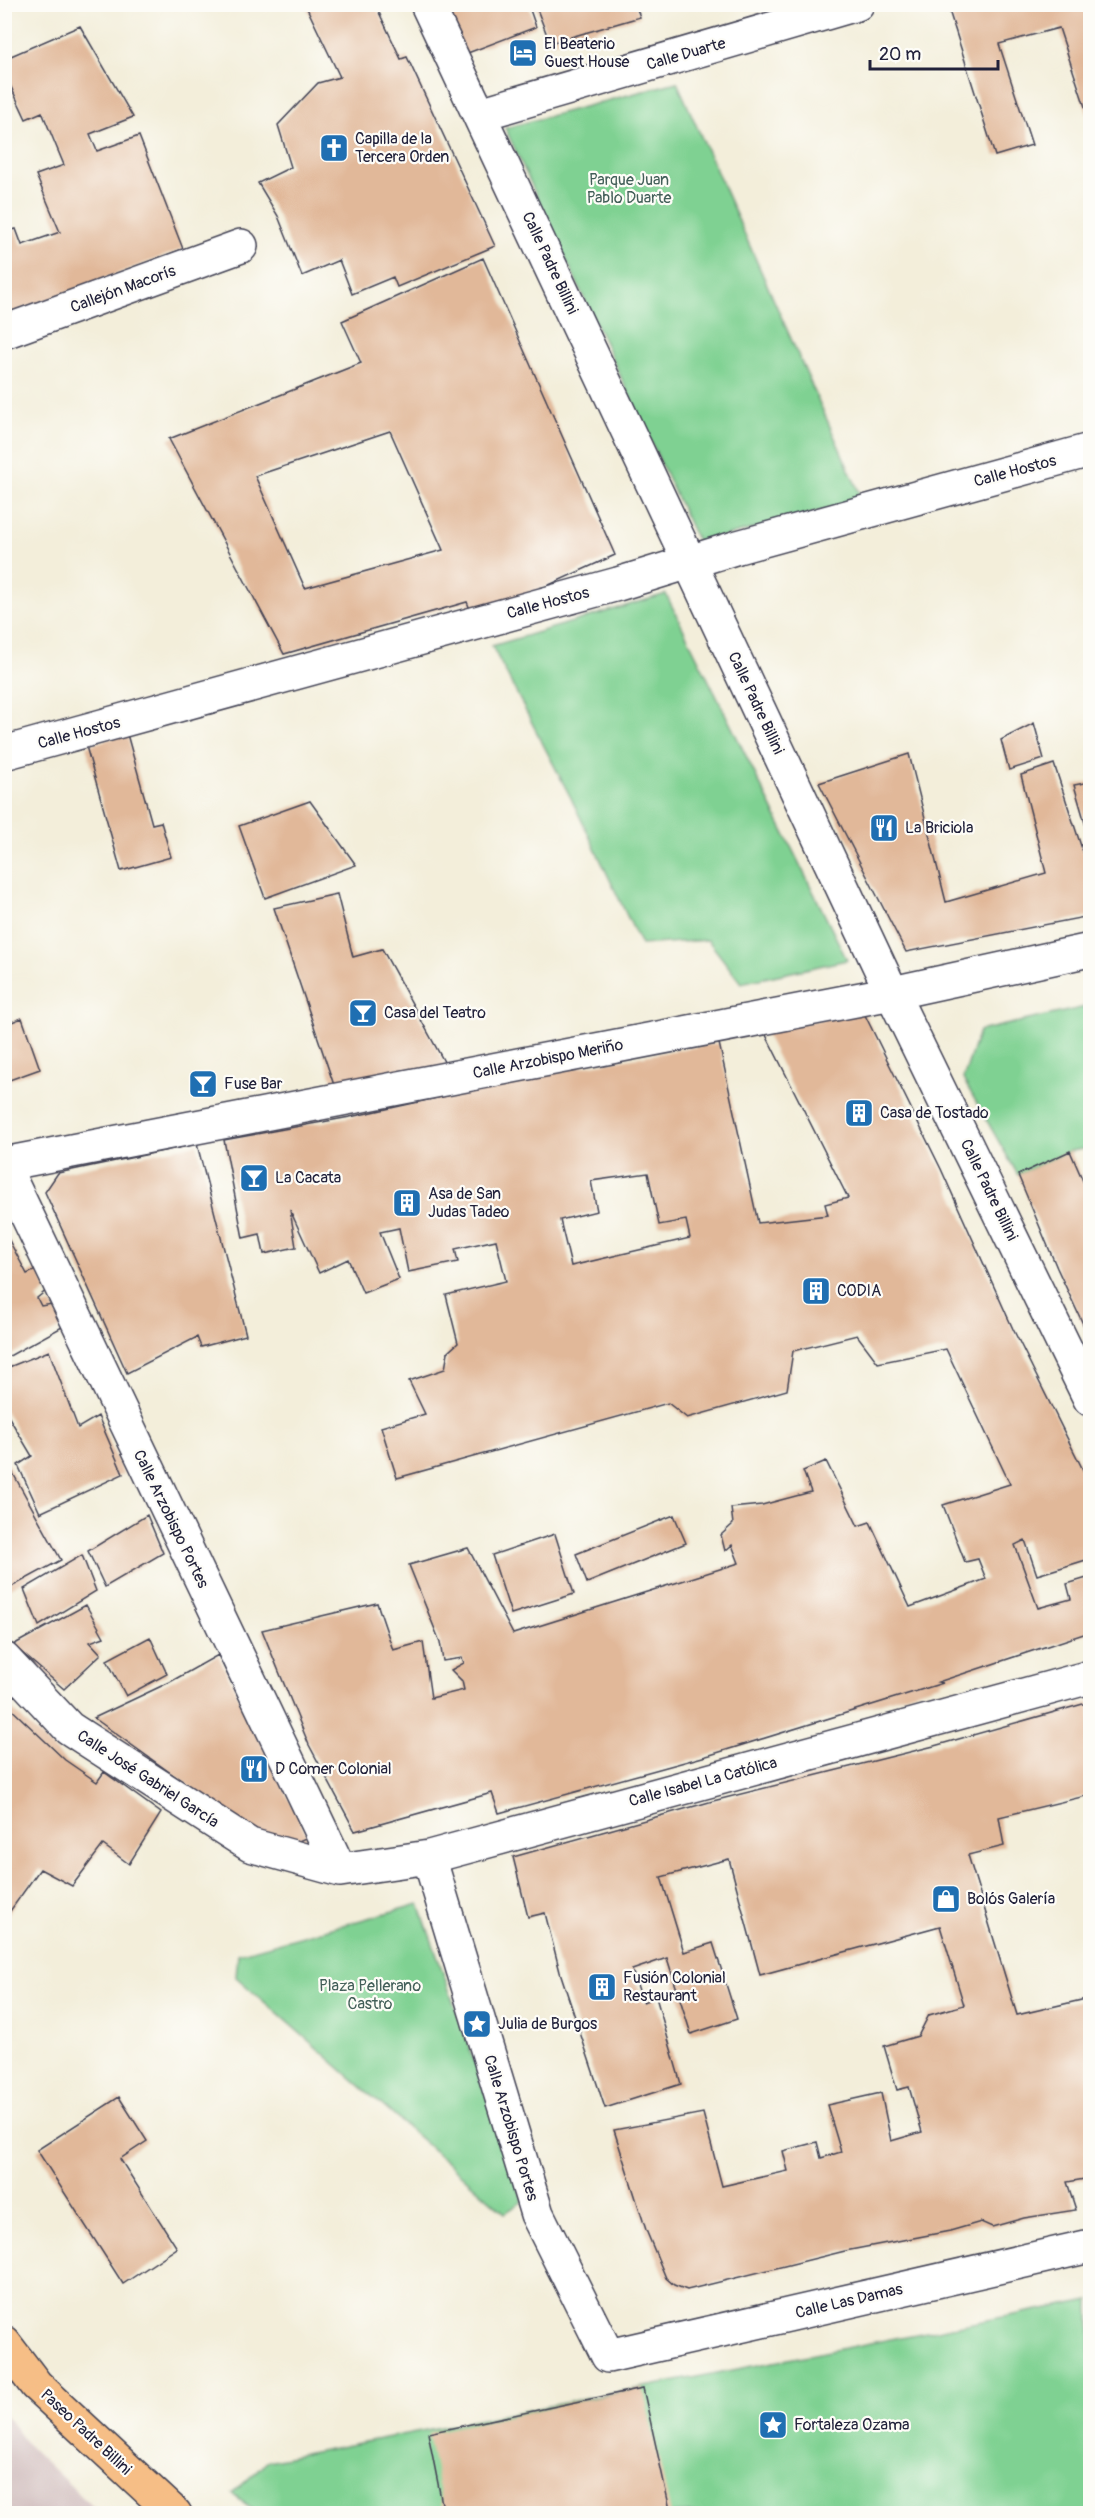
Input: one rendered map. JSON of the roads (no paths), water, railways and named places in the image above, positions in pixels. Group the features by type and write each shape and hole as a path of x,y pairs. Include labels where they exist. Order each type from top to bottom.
{"main road":[{"name":"Paseo Padre Billini","path":"4,2343 36,2385 175,2514"}],"street":[{"name":"Calle Padre Billini","path":"427,4 892,993 1090,1399"},
{"name":"Calle Duarte","path":"480,114 857,4"},
{"name":"Callejón Macorís","path":"4,332 241,246"},
{"name":"Calle Hostos","path":"4,753 618,584 750,543 1090,450"},
{"name":"Calle Arzobispo Meriño","path":"4,1166 892,993 1090,950"},
{"name":"Calle Arzobispo Portes","path":"4,1166 327,1866"},
{"name":"Calle José Gabriel García","path":"4,1659 69,1728 250,1845 327,1866"},
{"name":"Calle Isabel La Católica","path":"327,1866 429,1857 1090,1677"},
{"name":"Calle Arzobispo Portes","path":"429,1857 537,2214 608,2356"},
{"name":"Calle Las Damas","path":"608,2356 1090,2246"}],"place":[{"name":"El Beaterio Guest House","path":"523,53"},
{"name":"Capilla de la Tercera Orden","path":"334,148"},
{"name":"La Briciola","path":"884,828"},
{"name":"Casa del Teatro","path":"363,1013"},
{"name":"Fuse Bar","path":"203,1084"},
{"name":"Casa de Tostado","path":"859,1113"},
{"name":"La Cacata","path":"254,1178"},
{"name":"Asa de San Judas Tadeo","path":"407,1203"},
{"name":"CODIA","path":"816,1291"},
{"name":"D Comer Colonial","path":"254,1769"},
{"name":"Bolós Galería","path":"946,1899"},
{"name":"Fusión Colonial Restaurant","path":"602,1987"},
{"name":"Julia de Burgos","path":"477,2024"},
{"name":"Fortaleza Ozama","path":"773,2425"}],"park label":[{"name":"Parque Juan Pablo Duarte","path":"629,189"},
{"name":"Plaza Pellerano Castro","path":"370,1995"}]}
